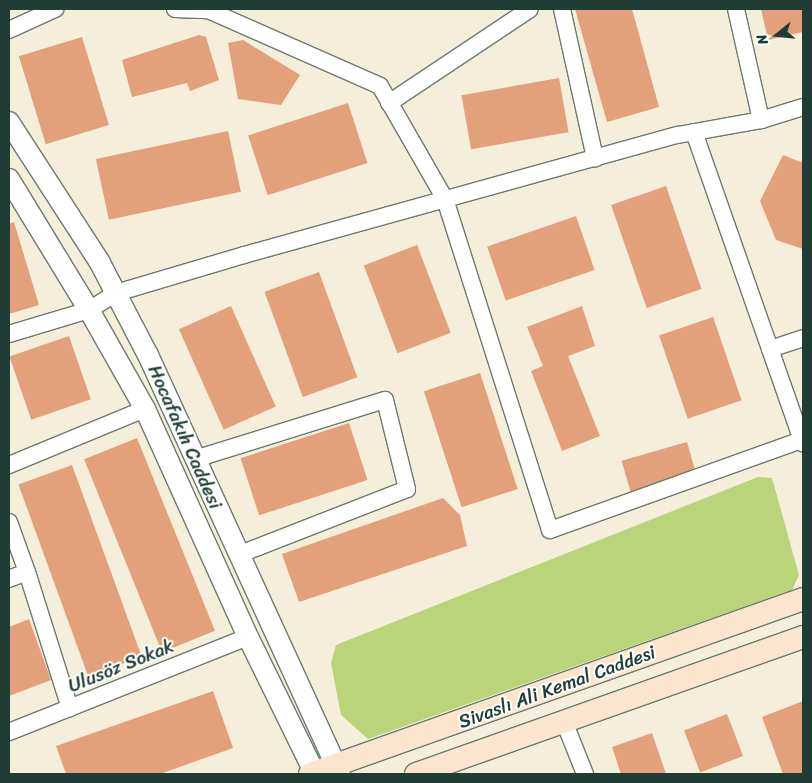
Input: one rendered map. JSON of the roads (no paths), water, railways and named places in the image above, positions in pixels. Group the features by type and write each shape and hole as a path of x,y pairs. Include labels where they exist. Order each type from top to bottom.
{"main road":[{"name":"Sivaslı Ali Kemal Caddesi","path":"313,774 338,770 803,599"},
{"name":"Sivaslı Ali Kemal Caddesi","path":"416,774 565,724 803,637"}],"street":[{"path":"9,30 55,9"},
{"path":"175,9 208,10 380,86 445,199 550,530 802,442 694,132"},
{"path":"389,102 530,9"},
{"path":"562,9 595,158"},
{"path":"736,9 761,120"},
{"path":"9,334 89,310 116,293 595,158 694,132 761,120 803,107"},
{"name":"Hocafakıh Caddesi","path":"9,122 116,293 195,459 338,770"},
{"name":"Hocafakıh Caddesi","path":"9,180 15,203 89,310 145,409 248,637 313,774"},
{"path":"770,350 803,338"},
{"path":"195,459 385,400 407,489 238,555"},
{"path":"9,465 145,409"},
{"path":"9,522 27,572 70,708"},
{"path":"9,578 27,572"},
{"name":"Ulusöz Sokak","path":"9,732 248,637"},
{"path":"565,724 584,774"}]}
